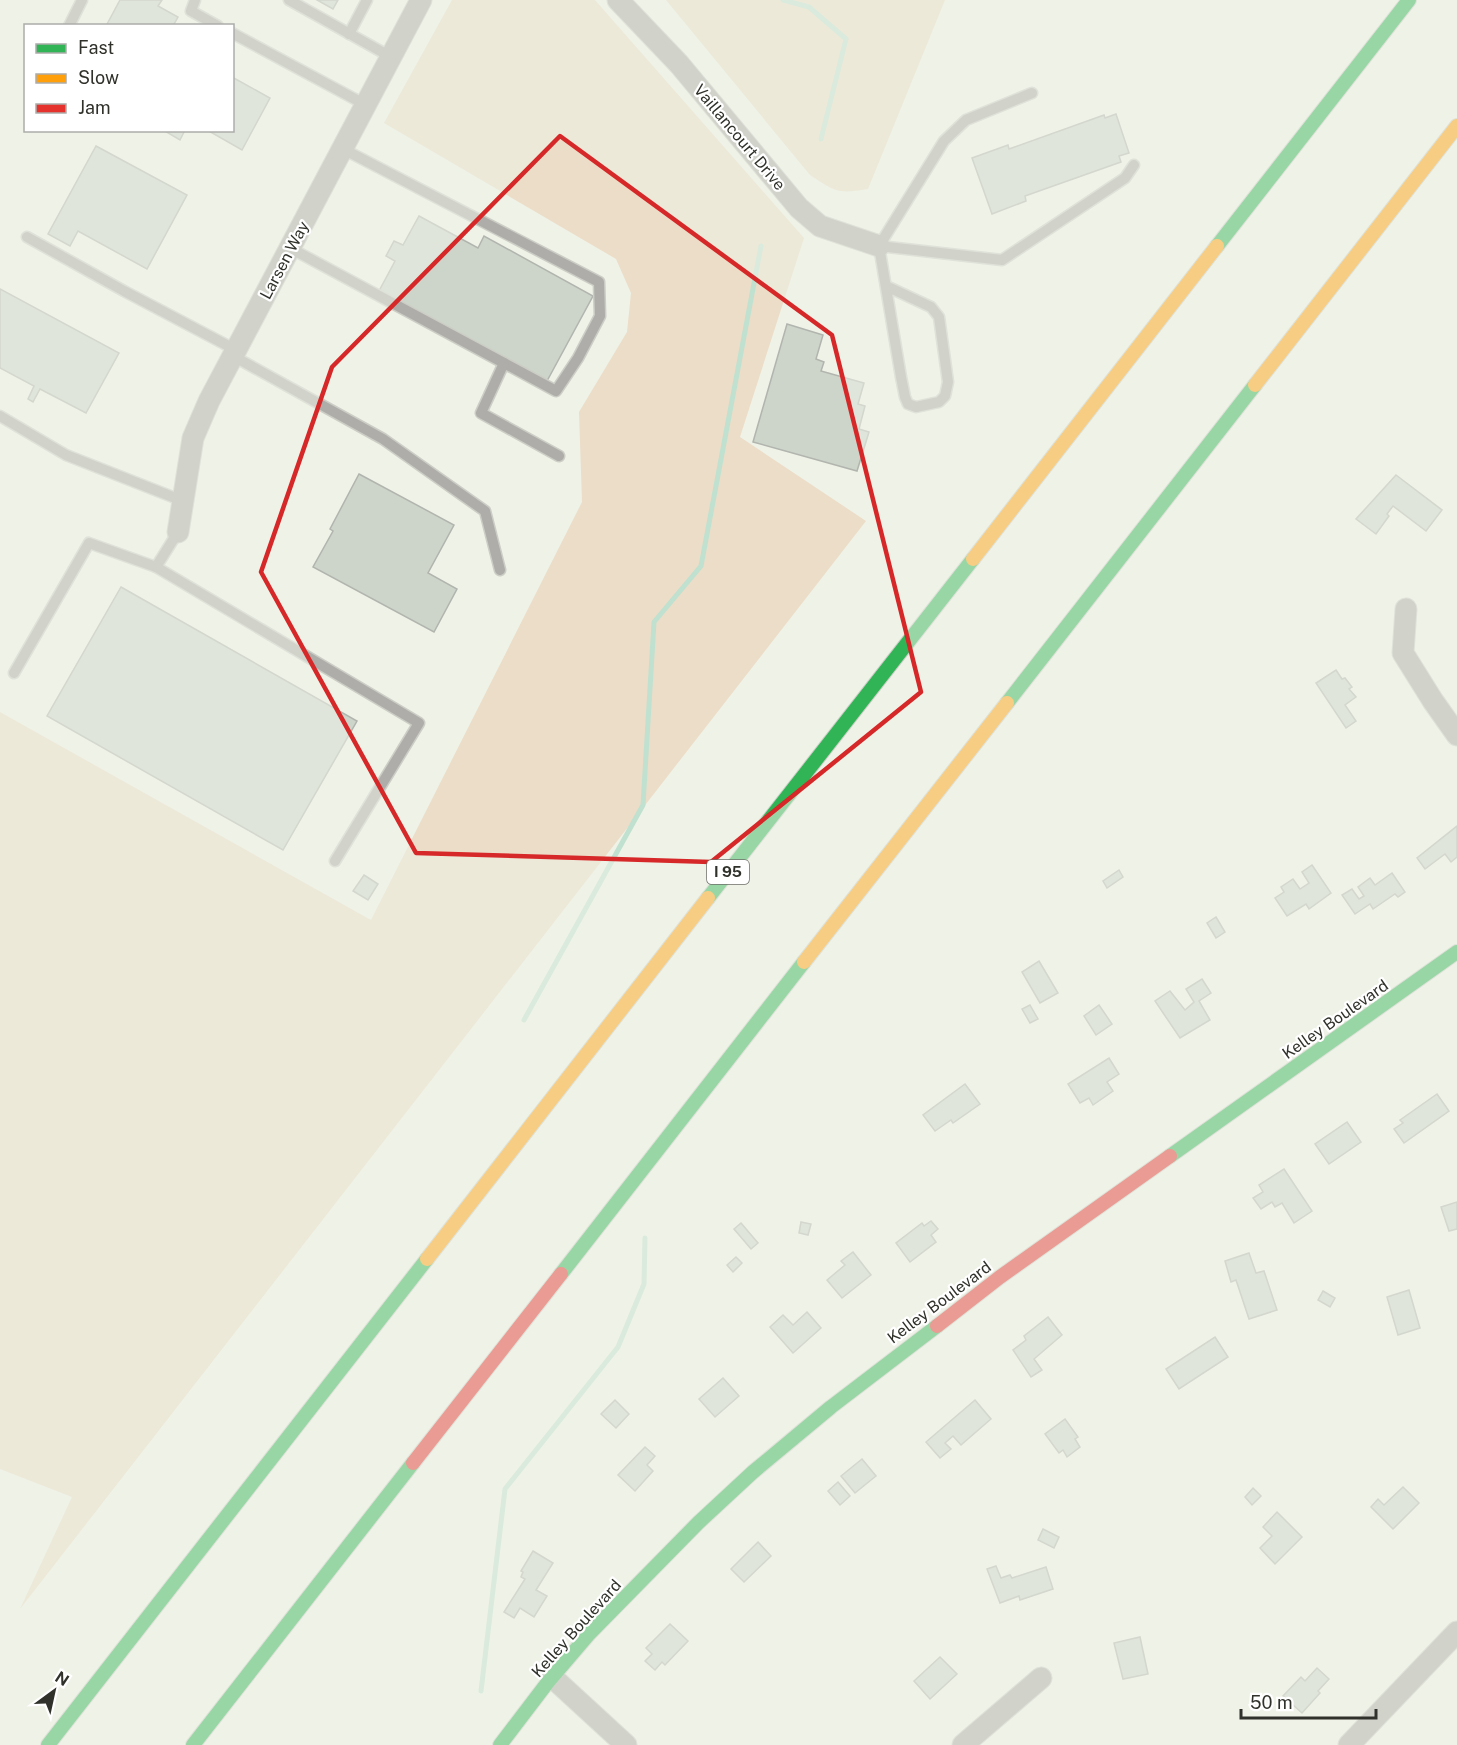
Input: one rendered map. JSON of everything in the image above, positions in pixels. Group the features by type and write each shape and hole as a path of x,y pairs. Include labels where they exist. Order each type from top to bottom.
{"main road":[{"name":"I 95","path":"48,1745 1409,0"},
{"path":"194,1745 1457,126"},
{"name":"Kelley Boulevard","path":"500,1745 552,1677 589,1634 698,1523 753,1472 831,1407 1000,1277 1457,952"}],"street":[{"name":"Larsen Way","path":"178,532 194,438 208,401 422,0"},
{"name":"Vaillancourt Drive","path":"618,0 679,64 799,208 820,226 879,246"},
{"path":"1406,609 1403,653 1457,735"},
{"path":"1348,1745 1457,1632"},
{"path":"552,1677 626,1745"},
{"path":"963,1745 1041,1678"}],"lane":[{"path":"70,24 82,0"},
{"path":"195,0 191,10 215,24"},
{"path":"289,0 391,57"},
{"path":"349,34 367,0"},
{"path":"234,34 366,105"},
{"path":"886,286 931,307 939,317 948,382 945,396 939,402 916,407 908,404 905,396 879,246 944,141 966,120 1032,93"},
{"path":"290,248 556,392 578,358 600,316 599,282 343,149"},
{"path":"879,246 1002,260 1125,177 1134,165"},
{"path":"27,237 383,439 485,511 500,570"},
{"path":"504,363 481,413 559,456"},
{"path":"0,416 66,455 183,501"},
{"path":"156,567 178,532"},
{"path":"14,673 89,543 156,567 419,723 335,861"}],"highlighted area":[{"path":"560,136 832,335 921,692 711,862 416,853 261,572 332,367"}],"shaded area":[{"path":"452,0 595,0 804,238 740,437 866,521 20,1609 72,1497 0,1469 0,712 371,920 582,502 579,412 627,332 631,293 616,259 384,123"},
{"path":"666,0 945,0 868,189 843,191 832,188 810,175"}],"building":[{"path":"120,0 162,0 158,6 178,17 174,24 107,24"},
{"path":"317,0 338,0 333,9"},
{"path":"234,78 270,98 242,150 210,132 234,132"},
{"path":"1116,114 1129,153 1119,156 1121,162 1025,196 1026,201 992,214 972,158 1008,145 1009,149 1104,115 1105,118"},
{"path":"166,132 184,132 180,140"},
{"path":"96,146 187,195 147,269 78,231 70,246 48,234"},
{"path":"419,216 478,248 484,236 593,296 547,381 379,291 395,261 386,256 394,241 403,245"},
{"path":"0,289 119,353 86,413 40,389 33,402 28,399 34,386 0,368"},
{"path":"787,324 823,335 816,359 824,362 821,371 864,383 858,404 865,406 859,429 869,432 857,471 753,442"},
{"path":"359,474 454,525 428,573 457,589 434,632 313,567 333,531 330,529"},
{"path":"1396,475 1442,510 1426,531 1393,506 1376,534 1356,519"},
{"path":"121,587 357,721 283,850 47,716"},
{"path":"1336,670 1352,687 1349,689 1356,697 1345,705 1356,721 1346,728 1316,683"},
{"path":"1457,826 1457,857 1451,862 1445,854 1425,869 1417,858"},
{"path":"1312,865 1331,893 1309,909 1306,904 1287,916 1275,898 1284,892 1281,887 1293,879 1300,889 1309,883 1302,872"},
{"path":"1119,870 1123,877 1107,888 1103,881"},
{"path":"1392,873 1405,892 1398,897 1395,894 1373,909 1370,904 1355,914 1342,895 1352,889 1359,899 1364,896 1358,887 1370,878 1375,885"},
{"path":"364,875 378,884 368,900 353,891"},
{"path":"1216,917 1225,932 1216,938 1207,923"},
{"path":"1039,961 1058,993 1040,1003 1022,972"},
{"path":"1202,979 1211,993 1199,1001 1210,1020 1180,1038 1155,1001 1170,991 1185,1010 1194,1002 1186,989"},
{"path":"1030,1005 1038,1019 1030,1023 1022,1009"},
{"path":"1099,1005 1112,1024 1096,1035 1084,1016"},
{"path":"1109,1058 1119,1074 1107,1082 1113,1091 1093,1105 1089,1098 1080,1103 1068,1084"},
{"path":"965,1084 980,1104 953,1123 951,1120 935,1131 923,1115"},
{"path":"1437,1094 1449,1111 1404,1143 1394,1129 1403,1123 1400,1120"},
{"path":"1347,1122 1361,1142 1329,1164 1315,1144"},
{"path":"1284,1169 1312,1211 1294,1223 1282,1203 1275,1207 1272,1202 1261,1209 1253,1198 1263,1192 1259,1185"},
{"path":"1457,1202 1457,1229 1449,1231 1441,1207"},
{"path":"931,1221 938,1229 931,1235 936,1242 910,1262 896,1243 922,1223 924,1226"},
{"path":"801,1222 811,1224 808,1235 799,1233"},
{"path":"741,1223 758,1243 751,1249 734,1229"},
{"path":"853,1252 871,1275 842,1298 827,1280 845,1265 841,1261"},
{"path":"1249,1253 1256,1273 1264,1271 1277,1310 1249,1319 1236,1280 1231,1282 1225,1261"},
{"path":"736,1257 742,1263 733,1272 727,1265"},
{"path":"1409,1290 1420,1328 1398,1335 1387,1297"},
{"path":"1323,1291 1335,1298 1330,1307 1318,1300"},
{"path":"807,1312 821,1328 793,1353 770,1327 783,1315 793,1325"},
{"path":"1048,1317 1062,1335 1034,1359 1042,1370 1031,1377 1013,1350 1026,1340 1024,1336"},
{"path":"1215,1337 1228,1357 1179,1389 1166,1369"},
{"path":"723,1378 739,1396 715,1417 699,1399"},
{"path":"615,1400 629,1414 616,1428 601,1414"},
{"path":"975,1400 991,1419 961,1445 953,1436 945,1443 951,1449 940,1458 926,1442"},
{"path":"1065,1419 1078,1437 1075,1439 1080,1447 1067,1457 1063,1450 1059,1453 1045,1434"},
{"path":"645,1447 655,1456 647,1465 653,1471 635,1491 618,1475"},
{"path":"862,1459 876,1476 855,1493 841,1476"},
{"path":"838,1482 850,1496 840,1505 828,1491"},
{"path":"1403,1487 1419,1503 1393,1529 1371,1507 1378,1499 1384,1505"},
{"path":"1253,1488 1261,1496 1252,1505 1245,1497"},
{"path":"1277,1512 1302,1537 1275,1564 1260,1548 1272,1536 1263,1527"},
{"path":"1043,1529 1059,1537 1054,1548 1038,1540"},
{"path":"758,1542 771,1556 744,1582 731,1569"},
{"path":"533,1551 553,1563 536,1590 547,1596 534,1617 520,1608 514,1618 504,1612 525,1579 521,1577 523,1572 521,1571"},
{"path":"996,1566 1001,1578 1010,1575 1012,1578 1046,1567 1053,1589 1020,1600 1019,1596 1000,1603 987,1569"},
{"path":"670,1624 688,1641 665,1665 662,1662 655,1670 645,1661 652,1654 646,1648"},
{"path":"1140,1637 1148,1674 1123,1679 1114,1643"},
{"path":"940,1657 957,1674 930,1699 914,1681"},
{"path":"1317,1668 1329,1679 1302,1713 1283,1696 1301,1677 1305,1681"}],"waterway":[{"path":"783,0 809,7 846,39 821,139"},
{"path":"524,1020 643,805 654,622 701,566 761,246"},
{"path":"481,1691 505,1489 618,1347 644,1284 645,1238"}],"traffic: fast":[{"path":"1217,246 1409,0"},
{"path":"1007,703 1255,385"},
{"path":"708,898 973,559"},
{"path":"1170,1156 1457,952"},
{"path":"561,1274 804,962"},
{"path":"48,1745 427,1259"},
{"path":"500,1745 548,1682 589,1634 698,1523 753,1472 831,1407 937,1326"},
{"path":"193,1745 413,1463"}],"traffic: slow":[{"path":"1255,385 1457,126"},
{"path":"973,559 1217,246"},
{"path":"804,962 1007,703"},
{"path":"427,1259 708,898"}],"traffic: jam":[{"path":"937,1326 1000,1277 1170,1156"},
{"path":"413,1463 561,1274"}]}
